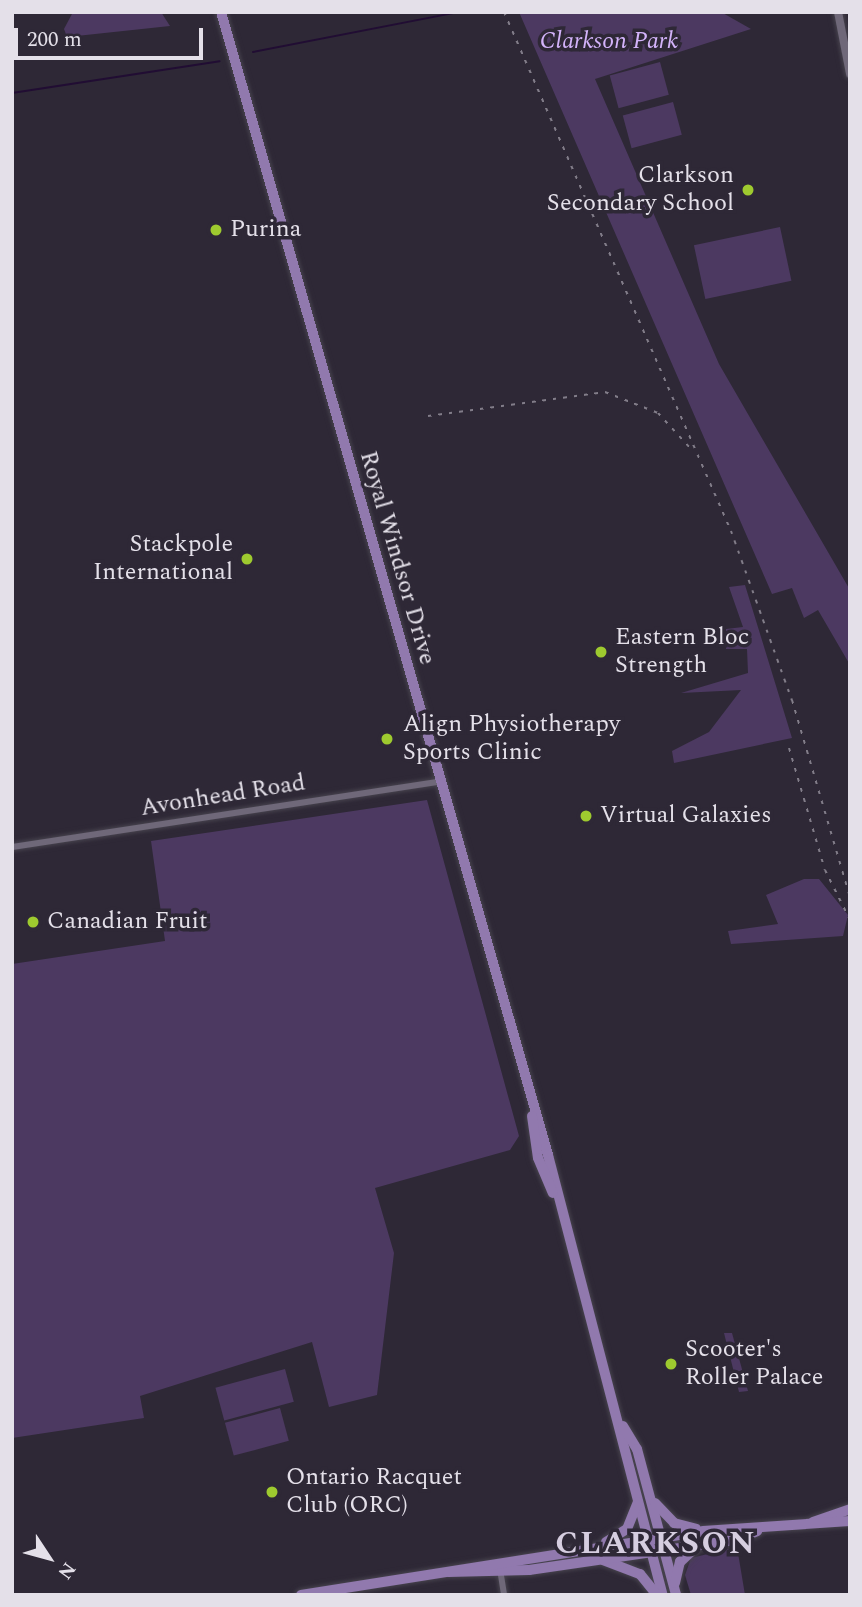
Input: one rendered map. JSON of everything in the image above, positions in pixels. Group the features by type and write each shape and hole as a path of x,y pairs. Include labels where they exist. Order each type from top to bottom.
{"main road":[{"name":"Royal Windsor Drive","path":"221,12 532,1116 556,1185 553,1193 620,1420 663,1595"},
{"name":"Royal Windsor Drive","path":"620,1420 650,1494 675,1591"},
{"path":"650,1494 674,1523 703,1531"},
{"path":"599,1545 627,1529 638,1501"},
{"path":"813,1522 850,1509"},
{"path":"446,1572 501,1572 596,1559 662,1544 703,1531 850,1521"},
{"path":"662,1544 701,1545 761,1529"},
{"path":"301,1595 599,1545 649,1546"},
{"path":"675,1591 680,1562 701,1545"},
{"path":"596,1559 640,1574 657,1595"}],"street":[{"path":"838,12 846,35 850,74"},
{"name":"Avonhead Road","path":"12,847 439,782"},
{"path":"499,1560 504,1595"}],"green space":[{"path":"73,12 161,12 170,26 67,37 64,29"},
{"name":"Clarkson Park","path":"519,12 721,12 751,29 595,79 719,364 850,590 850,665 818,610 804,618 792,588 772,594"},
{"path":"660,62 669,95 619,108 610,75"},
{"path":"673,102 682,135 632,148 623,115"},
{"path":"780,227 791,281 705,299 694,245"},
{"path":"745,585 792,738 674,763 672,751 709,732 741,690 681,693 748,673 747,649 726,649 726,629 743,627 729,587"},
{"path":"427,800 519,1136 510,1150 375,1188 394,1253 377,1395 329,1407 312,1342 140,1396 144,1418 12,1438 12,964 165,941 151,841"},
{"path":"804,879 819,879 848,915 843,936 731,944 728,931 778,924 766,895"},
{"path":"724,1333 732,1333 748,1391 739,1392"},
{"path":"285,1369 294,1402 224,1420 215,1388"},
{"path":"280,1408 289,1441 234,1456 225,1423"},
{"path":"737,1547 745,1595 691,1595 685,1575 691,1558"}],"waterway":[{"path":"253,52 458,12"},
{"path":"12,93 220,61"}],"railway":[{"path":"504,12 731,531 792,700 850,897"},
{"path":"428,416 605,392 658,413 692,450"},
{"path":"789,748 825,870 850,920"}],"place":[{"name":"Clarkson Secondary School","path":"748,190"},
{"name":"Purina","path":"216,230"},
{"name":"Stackpole International","path":"247,559"},
{"name":"Eastern Bloc Strength","path":"601,652"},
{"name":"Align Physiotherapy Sports Clinic","path":"387,739"},
{"name":"Virtual Galaxies","path":"586,816"},
{"name":"Canadian Fruit","path":"33,922"},
{"name":"Scooter's Roller Palace","path":"671,1364"},
{"name":"Ontario Racquet Club (ORC)","path":"272,1492"}],"district":[{"name":"CLARKSON","path":"656,1544"}]}
